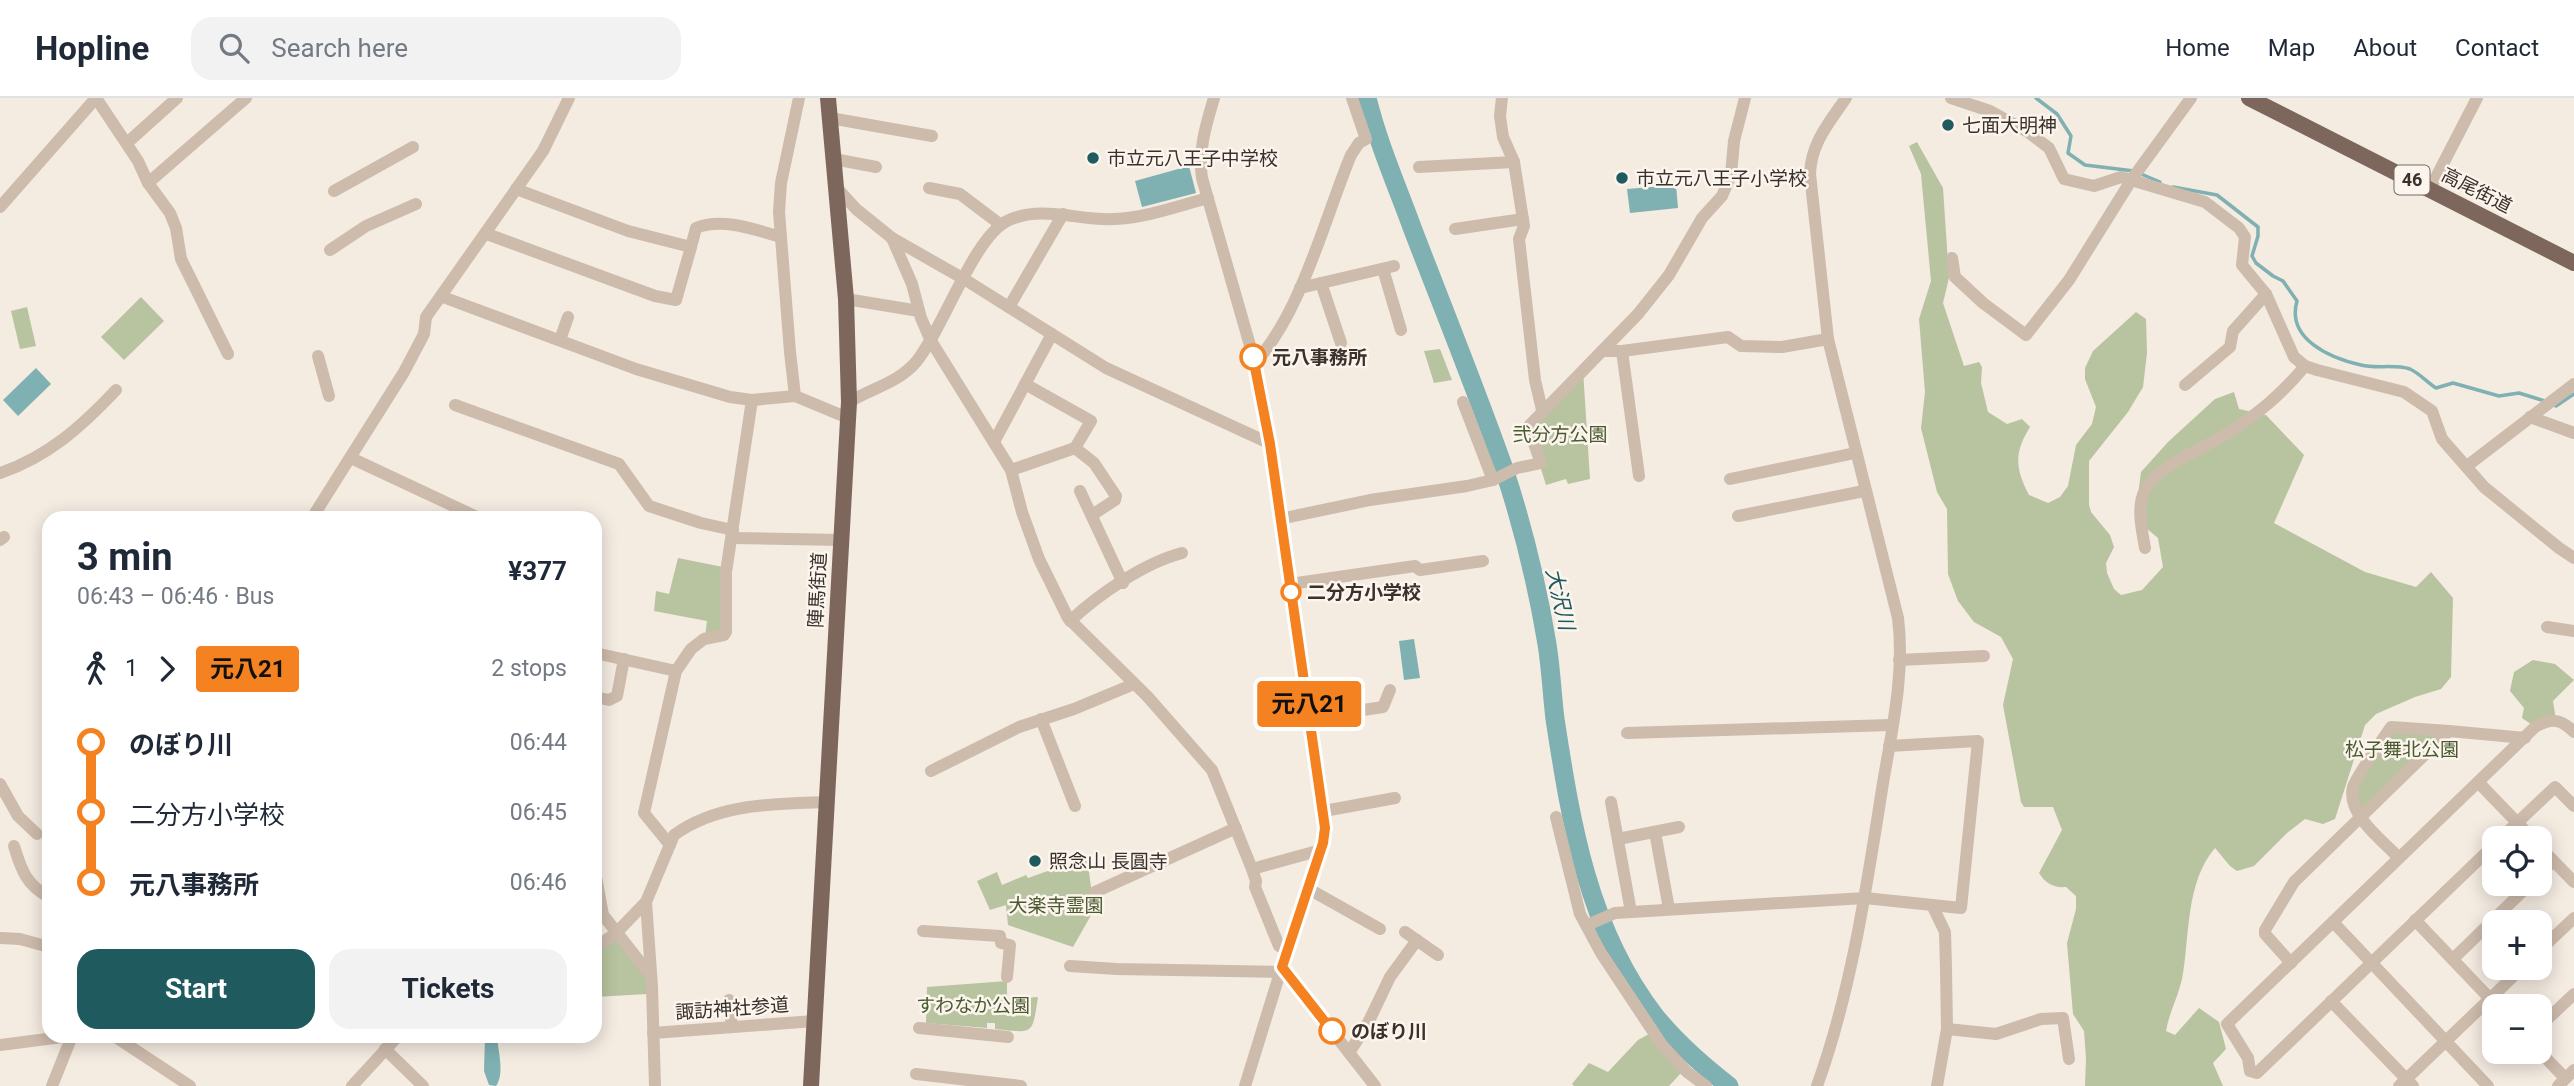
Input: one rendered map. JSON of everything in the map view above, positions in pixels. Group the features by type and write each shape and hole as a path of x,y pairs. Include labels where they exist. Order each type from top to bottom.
{"main road":[{"name":"陣馬街道","path":"811,1086 849,410 846,299 828,98"},
{"name":"高尾街道","path":"2249,98 2574,262"}],"street":[{"path":"0,206 96,98 127,143 148,183 170,213 176,228 181,259 228,354"},
{"path":"127,143 177,98"},
{"path":"148,183 246,98"},
{"path":"317,511 404,372 424,334 426,317 487,234 542,151 569,98"},
{"path":"795,396 781,237 780,188 799,98"},
{"path":"1214,98 1202,140 1200,160 1208,198 1255,363 1270,444 1325,828 1321,850 1287,950 1249,1084"},
{"path":"1255,363 1269,347 1300,288 1351,155 1359,143 1366,139 1352,98"},
{"path":"1502,98 1500,116 1503,137 1514,162 1524,226 1519,239 1535,380 1542,410"},
{"path":"1280,519 1370,500 1494,479 1511,470 1541,463 1528,427 1638,313 1669,275 1702,218 1722,196 1731,175 1734,141 1745,98"},
{"path":"1817,1086 1835,1028 1865,898 1889,746 1899,660 1898,618 1828,339 1810,174 1811,158 1817,141 1846,98"},
{"path":"1951,98 1990,111 2028,132 2049,148 2064,178 2094,186 2121,177 2132,178 2205,202 2239,228 2245,237 2242,265 2266,294 2294,357 2305,366 2404,392 2432,411 2442,439 2484,487 2574,558"},
{"path":"1952,258 1955,277 1983,303 2026,335 2069,280 2132,178 2191,98"},
{"path":"2430,189 2477,98"},
{"path":"830,118 932,136"},
{"path":"334,191 413,147"},
{"path":"834,159 876,167"},
{"path":"1419,167 1514,162"},
{"path":"837,188 856,209 892,238 964,279 1106,368 1270,444"},
{"path":"929,188 960,194 1001,225"},
{"path":"516,189 628,231 691,247"},
{"path":"443,296 636,369 730,397 752,400 795,396 849,410 867,391 894,382 915,363 931,341 986,239 1001,225 1021,216 1044,213 1114,219 1139,216 1208,198"},
{"path":"330,250 366,226 416,204"},
{"path":"1010,307 1063,214"},
{"path":"1455,229 1522,219"},
{"path":"487,234 655,296 676,300 696,228 706,224 746,227 781,237"},
{"path":"892,238 912,284 931,341 1011,470 1022,512 1039,559 1070,621 1134,684 1212,769 1279,946 1287,950"},
{"path":"1300,288 1388,268 1401,330"},
{"path":"1321,283 1341,343"},
{"path":"2185,385 2230,347 2233,331 2266,294"},
{"path":"846,299 919,311"},
{"path":"560,341 568,317"},
{"path":"994,442 1052,334"},
{"path":"1602,351 1622,351 1728,337 1741,346 1782,347 1828,339"},
{"path":"1622,351 1639,476"},
{"path":"318,356 329,396"},
{"path":"2145,548 2141,499 2146,487 2170,466 2226,435 2255,415 2283,392 2305,366"},
{"path":"1011,470 1074,448 1091,421 1025,384"},
{"path":"2467,466 2574,384"},
{"path":"0,474 33,460 68,437 116,390"},
{"path":"670,845 644,814 676,671 691,649 704,639 726,632 726,572 752,400"},
{"path":"1463,402 1494,479"},
{"path":"455,405 619,464 649,506 732,534 841,540"},
{"path":"2530,417 2574,433"},
{"path":"1074,448 1094,463 1116,496 1115,500 1091,515"},
{"path":"1730,479 1855,453"},
{"path":"351,458 464,511"},
{"path":"1080,491 1123,583"},
{"path":"1738,516 1864,491"},
{"path":"1070,621 1161,559 1182,553"},
{"path":"1290,584 1415,566 1420,570 1483,561"},
{"path":"2547,627 2574,631"},
{"path":"602,654 676,671"},
{"path":"1899,660 1984,656"},
{"path":"602,698 609,700 617,696 624,659"},
{"path":"931,771 1041,719 1074,709 1134,684"},
{"path":"1311,718 1383,707 1390,690"},
{"path":"1041,719 1075,806"},
{"path":"2482,857 2257,1073 2250,1071 2248,1058 2227,1024 2535,727 2546,721 2556,720 2565,723 2574,732"},
{"path":"1627,733 1891,725"},
{"path":"2399,858 2361,817 2353,804 2353,787 2391,727 2525,738"},
{"path":"2291,963 2265,934 2265,930 2294,882 2449,731"},
{"path":"1589,924 1611,915 1631,912 1865,898 1961,908 1978,741 1889,746"},
{"path":"2478,782 2520,826"},
{"path":"0,784 19,816 37,834"},
{"path":"2514,826 2555,787 2574,806"},
{"path":"1324,811 1395,798"},
{"path":"602,943 617,932 646,902 674,835 684,828 748,806 826,802"},
{"path":"1611,802 1631,912"},
{"path":"1556,817 1580,914 1589,924 1616,977 1662,1045 1706,1086"},
{"path":"1618,839 1679,827"},
{"path":"1096,904 1095,892 1236,828"},
{"path":"1655,832 1669,909"},
{"path":"14,846 21,873 42,893"},
{"path":"1252,869 1321,850"},
{"path":"2553,861 2574,882"},
{"path":"1307,888 1380,929"},
{"path":"2453,959 2518,896"},
{"path":"646,902 655,1086"},
{"path":"1932,905 1945,932 1947,1029 1937,1086"},
{"path":"602,910 603,915 651,977"},
{"path":"2552,939 2574,918"},
{"path":"2416,920 2486,994"},
{"path":"2333,922 2488,1086"},
{"path":"923,931 1000,936 1001,943 1010,945 1007,977"},
{"path":"1405,932 1438,955"},
{"path":"1,938 20,939 42,945"},
{"path":"1349,1053 1369,1021 1390,977 1417,940"},
{"path":"1070,966 1116,970 1281,970"},
{"path":"1281,970 1375,1086"},
{"path":"2501,994 2512,980"},
{"path":"2552,1015 2574,994"},
{"path":"729,1000 732,1027"},
{"path":"2330,1001 2406,1084 2446,1041 2482,1012"},
{"path":"1947,1029 1996,1034 2041,1019 2063,1018 2069,1059"},
{"name":"諏訪神社参道","path":"653,1033 814,1021"},
{"path":"919,1028 1008,1037"},
{"path":"0,1045 42,1040"},
{"path":"52,1086 68,1043"},
{"path":"125,1043 190,1086"},
{"path":"352,1086 391,1043"},
{"path":"385,1049 423,1086"},
{"path":"2552,1064 2566,1078"},
{"path":"916,1074 1021,1086"}],"green space":[{"path":"1917,142 1943,188 1949,278 1943,303 1964,366 1979,362 1982,367 1981,383 1988,412 2007,424 2022,419 2030,427 2021,445 2018,461 2029,495 2048,503 2060,497 2068,486 2076,445 2092,424 2096,407 2085,379 2085,368 2093,351 2136,312 2146,319 2147,353 2143,387 2128,412 2089,461 2089,505 2091,512 2110,535 2114,547 2106,563 2107,573 2114,589 2121,595 2142,590 2163,567 2158,538 2146,528 2136,511 2141,472 2168,442 2215,399 2234,392 2239,409 2266,415 2304,455 2274,523 2365,572 2416,587 2431,572 2453,598 2451,677 2441,689 2376,714 2365,725 2335,819 2323,824 2305,819 2254,866 2237,871 2215,848 2205,862 2193,894 2182,979 2166,1031 2175,1035 2199,1008 2219,1022 2226,1049 2213,1063 2223,1086 2085,1086 2084,1031 2073,1014 2067,943 2076,909 2076,896 2066,887 2058,887 2044,880 2039,873 2062,830 2053,807 2024,807 2021,802 2003,705 2013,659 2001,637 1974,622 1958,601 1948,574 1947,509 1937,492 1921,428 1925,392 1919,319 1931,281 1921,174 1909,146"},
{"path":"141,297 164,321 124,360 101,337"},
{"path":"27,307 36,346 20,349 11,311"},
{"path":"1440,349 1452,380 1434,383 1424,351"},
{"name":"弐分方公園","path":"1583,370 1590,479 1568,484 1566,479 1546,485 1528,427"},
{"path":"678,558 723,567 723,630 705,637 707,621 654,611 656,591 669,594"},
{"path":"2533,660 2555,664 2574,680 2553,701 2556,720 2535,727 2522,718 2524,708 2510,691 2514,672"},
{"name":"松子舞北公園","path":"2391,727 2449,731 2361,817 2353,787"},
{"name":"大楽寺霊園","path":"1087,857 1094,910 1073,947 1008,925 1006,905 990,910 977,881 997,872 1002,885"},
{"path":"617,939 647,977 647,994 602,997 602,950"},
{"name":"すわなか公園","path":"1007,981 1007,999 1038,997 1034,1019 1029,1029 995,1029 995,1023 987,1023 987,1028 926,1023 927,987"},
{"path":"1649,1034 1681,1073 1669,1086 1572,1084 1589,1063 1608,1072 1638,1040"}],"water":[{"path":"1189,166 1196,193 1142,207 1135,181"},
{"path":"1676,185 1678,208 1630,213 1627,189"},
{"path":"36,368 51,384 18,416 3,400"},
{"path":"1414,639 1420,678 1404,680 1399,641"},
{"path":"485,1043 498,1043 501,1069 496,1086 489,1085 484,1071"}],"waterway":[{"name":"大沢川","path":"1367,98 1388,164 1503,466 1516,509 1543,621 1568,797 1576,836 1598,912 1632,983 1655,1016 1690,1053 1729,1086"},
{"path":"2036,98 2057,114 2071,136 2068,153 2085,165 2134,171"},
{"path":"2141,174 2160,182"},
{"path":"2173,187 2217,195 2258,227 2252,256 2256,263 2283,281 2297,301 2295,314 2298,326 2304,336 2324,352 2361,365 2410,369 2436,388 2453,383 2499,396 2519,393 2545,401"},
{"path":"2552,404 2556,406 2574,394"},
{"name":"大沢川","path":"1498,469 1502,466"}],"bus line":[{"name":"元八21","path":"1253,357 1270,444 1325,828 1323,843 1282,967 1332,1031"}],"place":[{"name":"七面大明神","path":"1948,125"},
{"name":"市立元八王子中学校","path":"1093,158"},
{"name":"市立元八王子小学校","path":"1622,178"},
{"name":"元八事務所","path":"1253,357"},
{"name":"二分方小学校","path":"1291,592"},
{"name":"照念山 長圓寺","path":"1035,861"},
{"name":"のぼり川","path":"1332,1031"}]}
